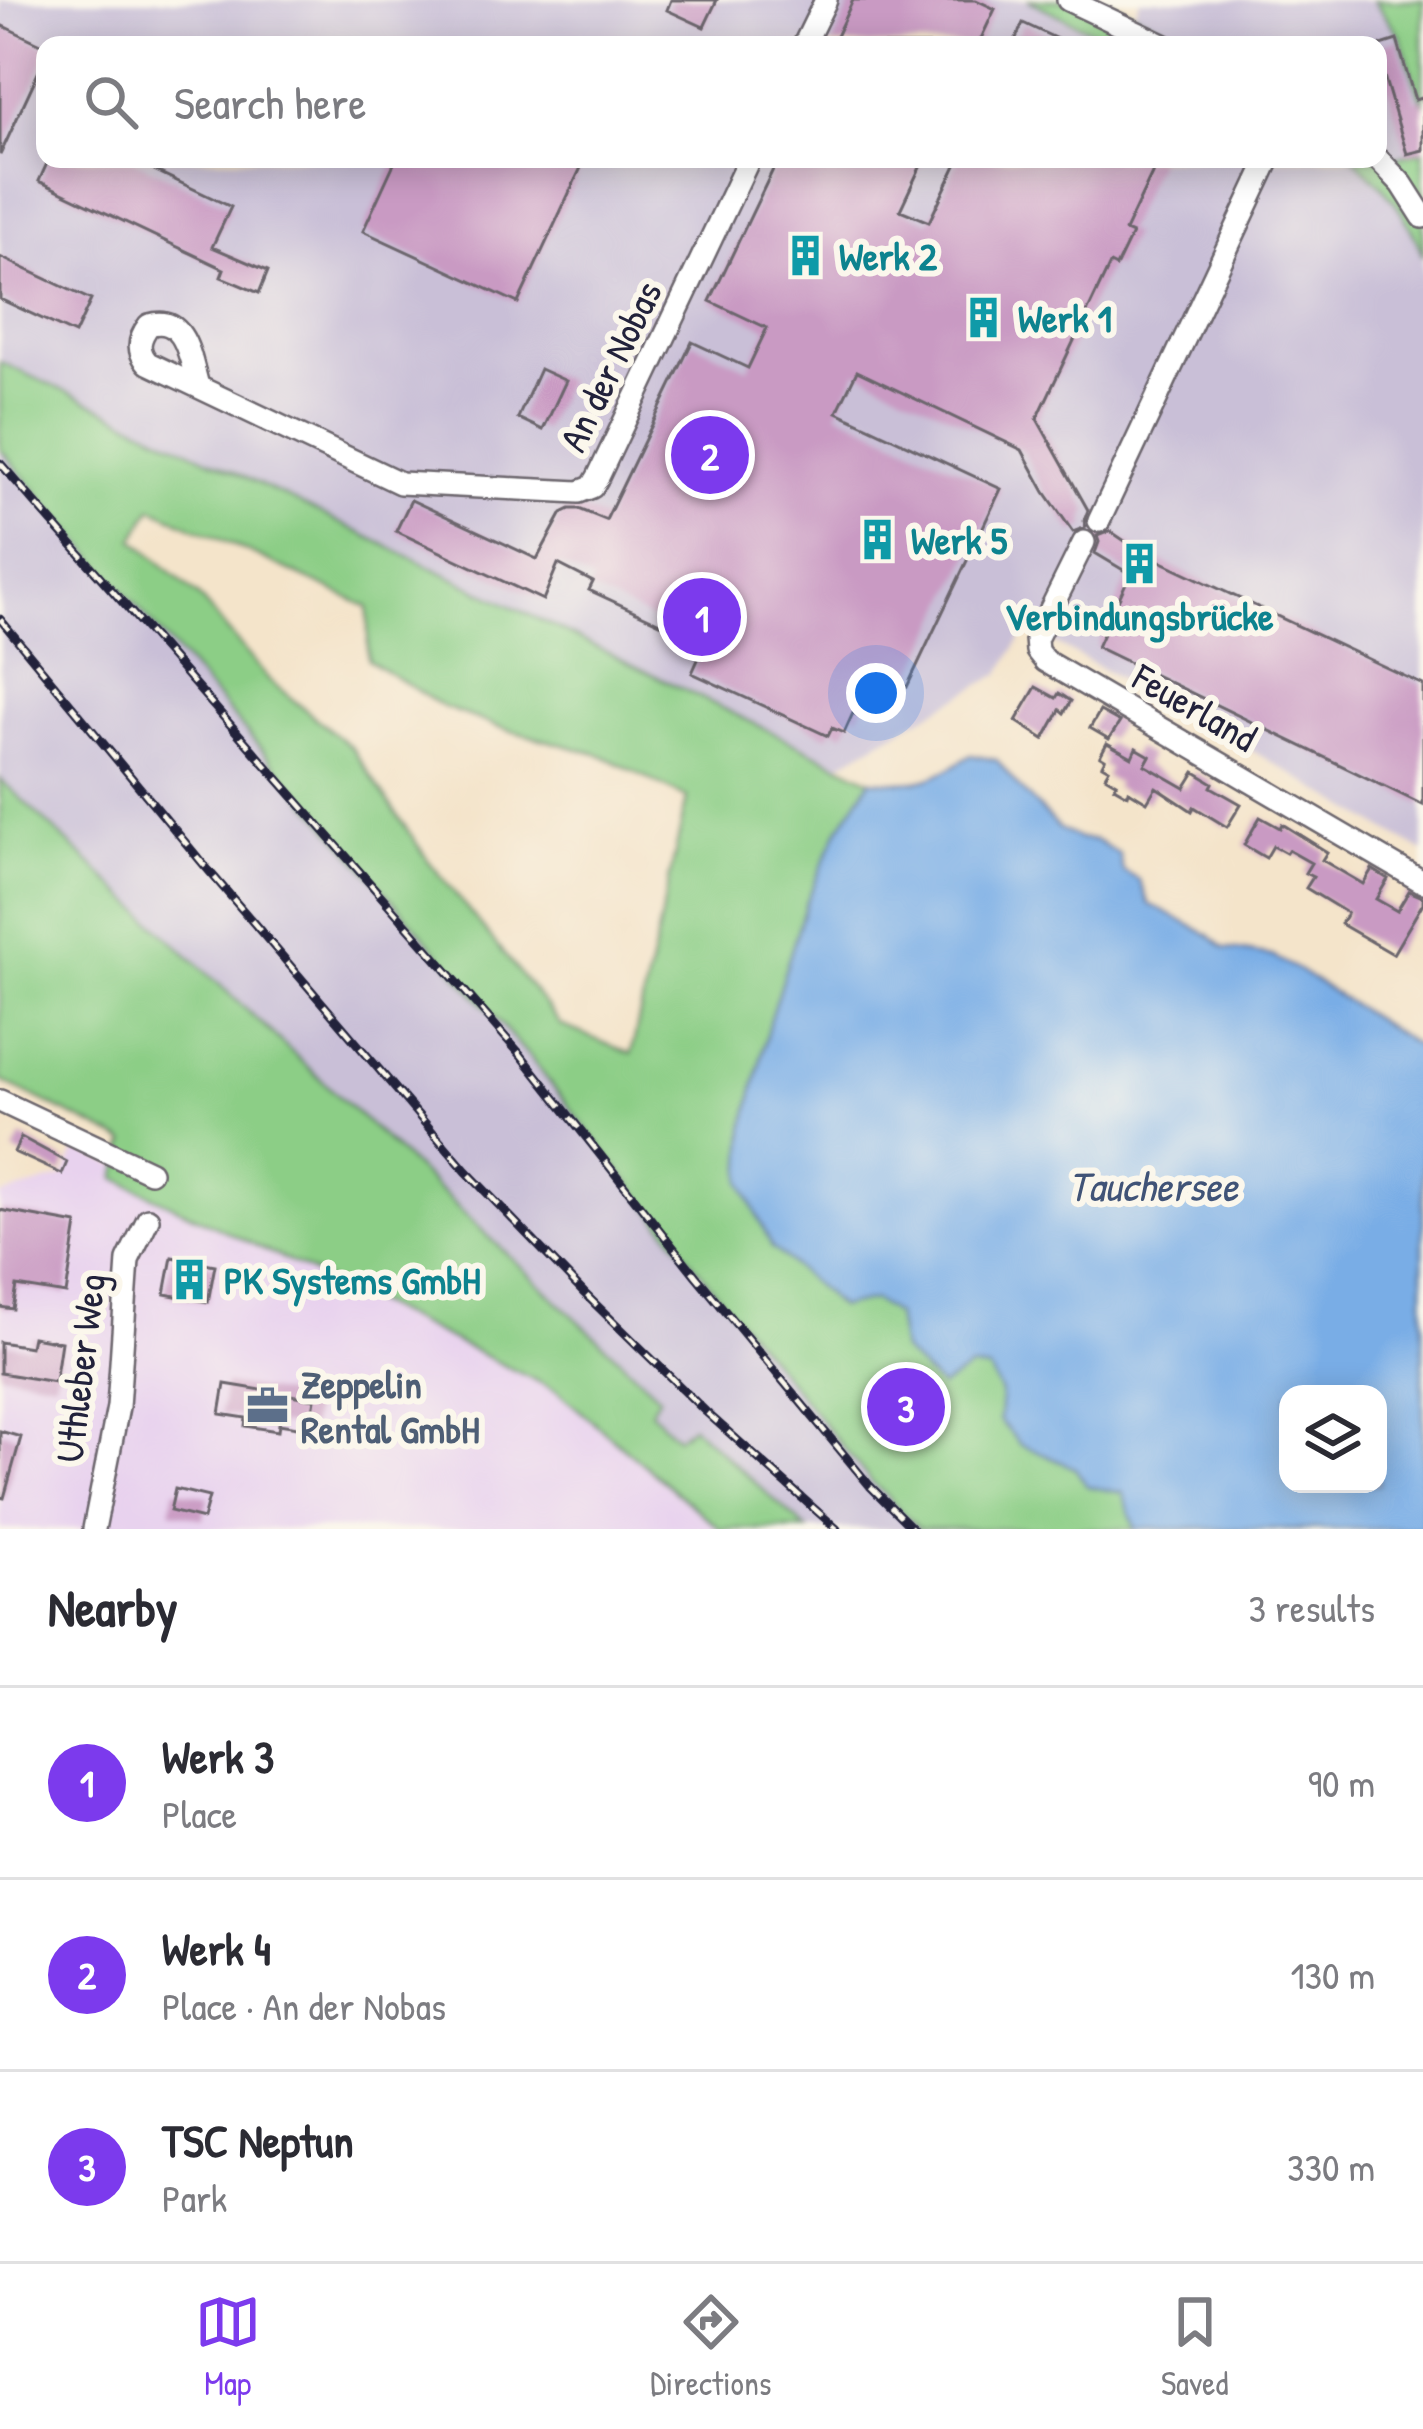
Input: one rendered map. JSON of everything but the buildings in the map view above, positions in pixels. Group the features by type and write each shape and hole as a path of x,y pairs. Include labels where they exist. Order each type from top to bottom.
{"street":[{"path":"808,36 826,0"},
{"path":"1068,0 1144,36"},
{"name":"An der Nobas","path":"198,386 400,483 579,492 592,487 745,168"},
{"path":"1102,514 1265,168"},
{"path":"1387,168 1423,217"},
{"name":"Feuerland","path":"1084,542 1036,640 1045,662 1423,882"},
{"path":"0,1101 150,1172"},
{"name":"Uthleber Weg","path":"94,1529 118,1407 128,1260 148,1219"}],"shaded area":[{"path":"0,0 1028,0 1103,36 36,36 36,168 1364,168 1411,224 1423,256 1423,852 1260,755 1027,628 1000,674 839,764 0,362"},
{"path":"1140,0 1374,0 1400,36 1421,98 1423,150 1390,159 1387,156 1387,36 1182,36 1134,13"},
{"path":"0,449 531,1059 869,1479 919,1529 807,1529 692,1426 678,1438 650,1410 659,1396 0,779"},
{"path":"76,1150 119,1166 117,1179 557,1391 720,1529 0,1529 0,1196 63,1177"}],"green space":[{"path":"1028,0 1107,0 1182,36 1103,36"},
{"path":"1374,0 1423,0 1423,106 1400,36"},
{"path":"1423,150 1423,256 1395,203 1363,168 1387,168 1387,156 1390,159"},
{"path":"0,362 871,780 838,830 806,903 770,1019 745,1128 772,1247 839,1307 873,1300 896,1315 902,1351 989,1370 1020,1444 1075,1468 1088,1486 1123,1493 1136,1529 919,1529 869,1479 531,1059 0,449","holes":["152,508 368,607 368,660 443,707 601,755 687,798 631,1054 561,1025 428,860 351,747 270,681 198,596 134,539"]},
{"path":"0,779 659,1396 650,1411 677,1437 692,1426 807,1529 720,1529 557,1391 116,1178 126,1142 0,1080"}],"water":[{"name":"Tauchersee","path":"971,755 997,760 1058,828 1119,854 1123,871 1139,880 1149,904 1209,935 1224,948 1272,956 1423,1050 1423,1529 1136,1529 1123,1493 1087,1486 1075,1468 1020,1444 999,1420 1001,1393 989,1370 970,1368 941,1387 902,1351 896,1315 873,1300 840,1307 772,1247 742,1182 745,1128 770,1019 806,903 838,830 871,780 902,782 934,776"}],"railway":[{"path":"0,463 521,1055 696,1276 870,1486 913,1529"},
{"path":"0,619 466,1171 706,1412 837,1529"}],"place":[{"name":"Werk 2","path":"805,256"},
{"name":"Werk 1","path":"984,318"},
{"name":"Werk 4","path":"710,455"},
{"name":"Werk 5","path":"877,540"},
{"name":"Verbindungsbrücke","path":"1139,564"},
{"name":"Werk 3","path":"702,617"},
{"name":"PK Systems GmbH","path":"190,1280"},
{"name":"Zeppelin Rental GmbH","path":"267,1406"},
{"name":"TSC Neptun","path":"906,1407"}]}
